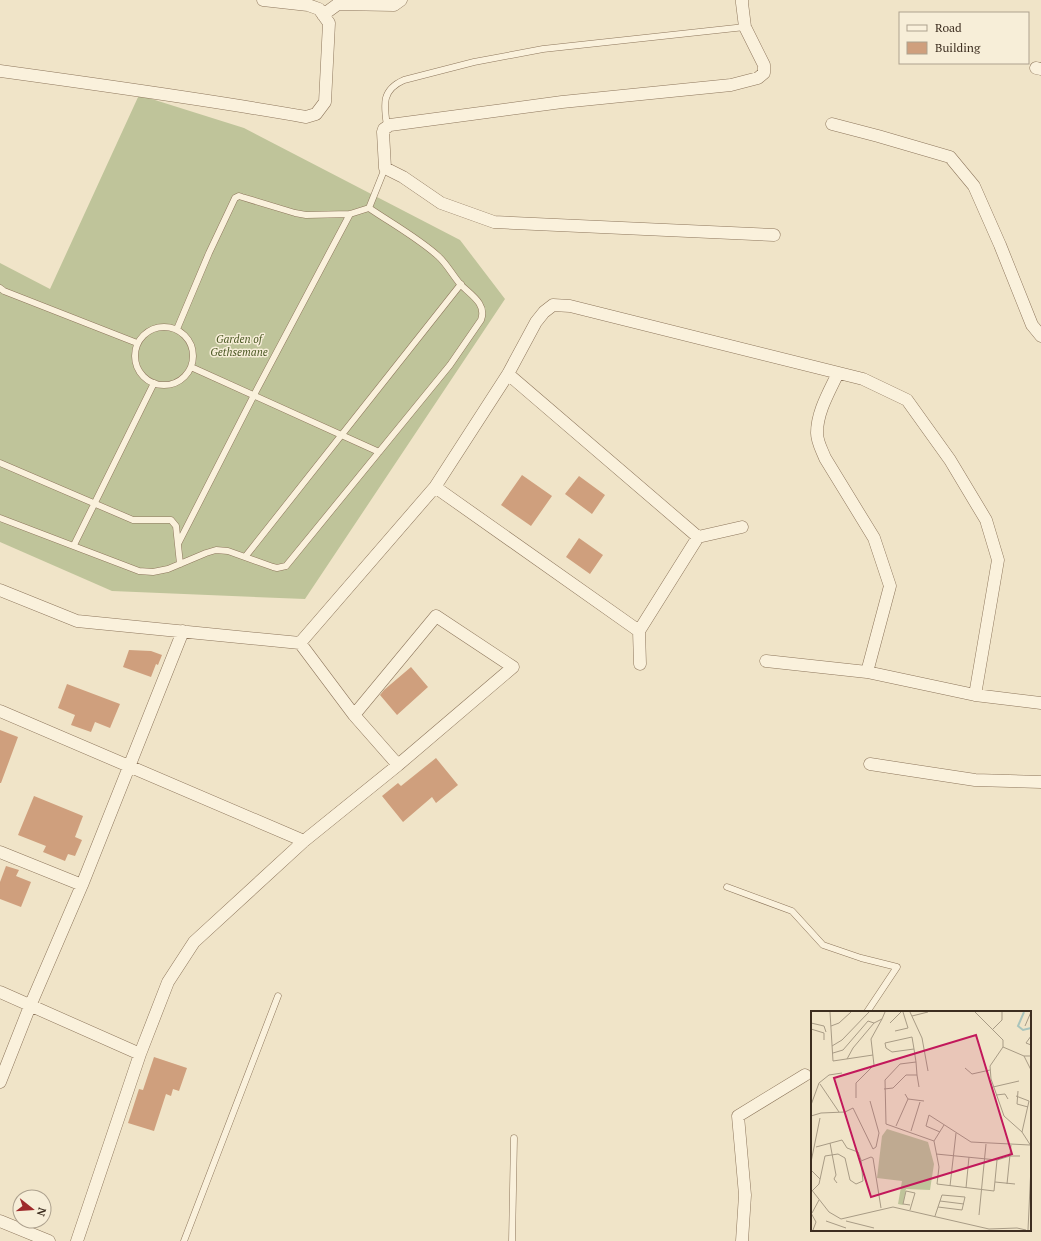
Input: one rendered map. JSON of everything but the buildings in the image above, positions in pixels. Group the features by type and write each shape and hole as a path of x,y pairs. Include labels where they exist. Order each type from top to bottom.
{"street":[{"path":"0,71 210,101 306,117 316,114 325,102 329,23 319,10 308,5 263,0"},
{"path":"323,15 338,4 394,5 401,0"},
{"path":"742,0 745,27 764,65 764,73 758,78 731,85 562,102 387,126 382,135 385,168 403,177 441,203 494,222 774,234"},
{"path":"832,124 950,157 974,186 1000,245 1032,325 1041,336"},
{"path":"300,643 435,487 508,374 536,322 544,312 552,305 570,306 864,379 907,400 950,460 986,520 998,560 975,695"},
{"path":"838,373 819,415 817,434 825,458 874,538 890,586 867,672"},
{"path":"508,374 698,537"},
{"path":"435,487 639,631"},
{"path":"640,664 639,631 698,537 742,527"},
{"path":"0,590 77,621 300,643 354,715 398,765"},
{"path":"77,1241 140,1054 168,982 194,942 304,841 398,765 513,668 436,616 354,715"},
{"path":"0,1082 30,1006 82,885 130,767 183,631"},
{"path":"766,661 867,672 975,695 1041,703"},
{"path":"0,712 304,841"},
{"path":"870,764 975,780 1041,782"},
{"path":"0,852 82,885"},
{"path":"0,992 140,1054"},
{"path":"742,1241 745,1195 738,1116 809,1074"},
{"path":"0,1221 49,1241"}],"lane":[{"path":"387,126 384,105 388,92 395,83 404,80 474,62 543,49 745,27"},
{"path":"369,208 385,168"},
{"path":"177,329 209,253 235,198 238,196 306,215 350,214 369,208"},
{"path":"0,518 74,545 122,565 139,570 153,572 168,569 216,550 228,551 273,567 282,568 286,566 450,365 481,320 481,306 438,256 369,208"},
{"path":"178,544 254,395 350,214"},
{"path":"245,557 461,284"},
{"path":"2,290 137,343"},
{"path":"167,326 177,329 185,336 191,345 193,356 191,367 185,376 176,382 165,385 154,383 144,378 137,368 134,355 137,343 145,333 156,327 167,326"},
{"path":"191,367 379,452"},
{"path":"74,545 154,383"},
{"path":"0,463 133,520 171,520 176,526 180,564"},
{"path":"727,887 792,911 823,945 861,958 897,967 868,1011"},
{"path":"184,1241 278,996"},
{"path":"512,1241 514,1138"}],"green space":[{"name":"Garden of Gethsemane","path":"139,95 244,128 460,240 505,299 305,599 112,591 0,542 0,263 50,289"}]}
